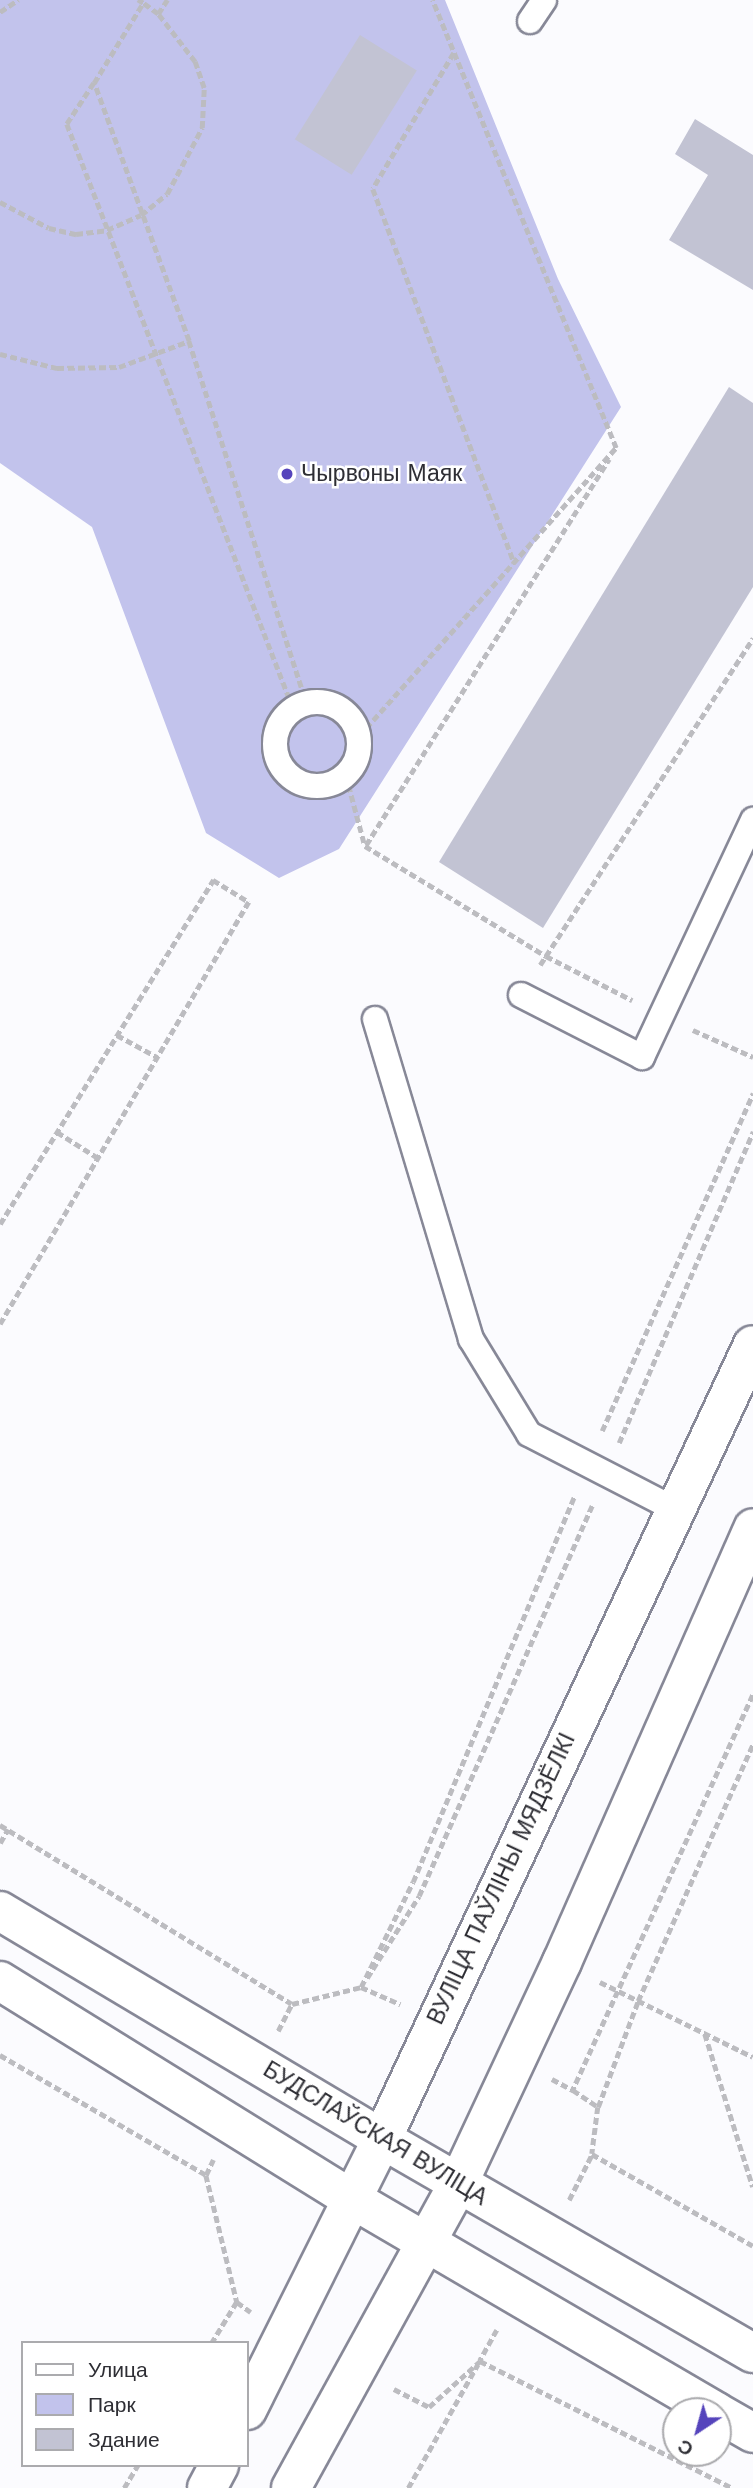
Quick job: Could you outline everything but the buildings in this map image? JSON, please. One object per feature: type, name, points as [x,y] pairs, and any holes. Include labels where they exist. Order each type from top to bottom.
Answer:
[{"type":"street","name":"ВУЛІЦА ПАЎЛІНЫ МЯДЗЁЛКІ","points":[[248,2408],[382,2139],[753,1345]]},
{"type":"street","points":[[291,2488],[428,2243],[458,2184],[753,1528]]},
{"type":"street","name":"БУДСЛАЎСКАЯ ВУЛІЦА","points":[[0,1911],[458,2184],[753,2353]]},
{"type":"street","points":[[0,1981],[352,2199],[690,2397]]},
{"type":"street","points":[[732,2422],[753,2434]]},
{"type":"street","points":[[207,2488],[218,2467]]},
{"type":"lane","points":[[530,21],[544,0]]},
{"type":"lane","points":[[320,701],[340,708],[354,723],[359,736],[359,751],[346,775],[321,786],[307,785],[284,770],[277,758],[276,730],[299,705],[320,701]]},
{"type":"lane","points":[[521,995],[642,1056],[753,820]]},
{"type":"lane","points":[[375,1019],[471,1339],[529,1434],[676,1510]]},
{"type":"path","points":[[0,12],[18,0]]},
{"type":"path","points":[[158,14],[167,0]]},
{"type":"path","points":[[432,0],[617,448]]},
{"type":"path","points":[[0,202],[49,228],[76,234],[107,230],[141,215],[167,194],[202,128],[204,89],[195,62],[158,14],[140,2],[68,124],[107,230],[153,357],[299,705]]},
{"type":"path","points":[[454,53],[373,189],[514,563]]},
{"type":"path","points":[[94,83],[189,341],[299,705]]},
{"type":"path","points":[[0,354],[57,368],[119,367],[153,357],[189,341]]},
{"type":"path","points":[[359,736],[617,448]]},
{"type":"path","points":[[365,846],[617,448]]},
{"type":"path","points":[[521,995],[753,638]]},
{"type":"path","points":[[346,775],[365,846],[546,957],[661,1016],[753,1057]]},
{"type":"path","points":[[0,1224],[212,880],[249,902],[0,1324]]},
{"type":"path","points":[[117,1034],[158,1057]]},
{"type":"path","points":[[361,1987],[419,1896],[753,1093]]},
{"type":"path","points":[[57,1132],[98,1158]]},
{"type":"path","points":[[361,1987],[413,1882],[596,1471],[753,1132]]},
{"type":"path","points":[[573,2090],[753,1695]]},
{"type":"path","points":[[753,1744],[638,2001],[598,2107],[592,2154],[753,2246]]},
{"type":"path","points":[[0,1825],[292,2004],[361,1987],[436,2019]]},
{"type":"path","points":[[0,1843],[8,1829]]},
{"type":"path","points":[[638,2001],[753,2057]]},
{"type":"path","points":[[704,2033],[753,2187]]},
{"type":"path","points":[[0,2055],[206,2175],[237,2302],[213,2341]]},
{"type":"path","points":[[516,2059],[598,2107]]},
{"type":"path","points":[[408,2488],[480,2361]]},
{"type":"path","points":[[124,2488],[137,2467]]},
{"type":"green space","points":[[0,0],[445,0],[558,279],[621,407],[339,849],[279,878],[206,833],[92,527],[0,463]]},
{"type":"place","name":"Чырвоны Маяк","points":[[287,474]]}]
